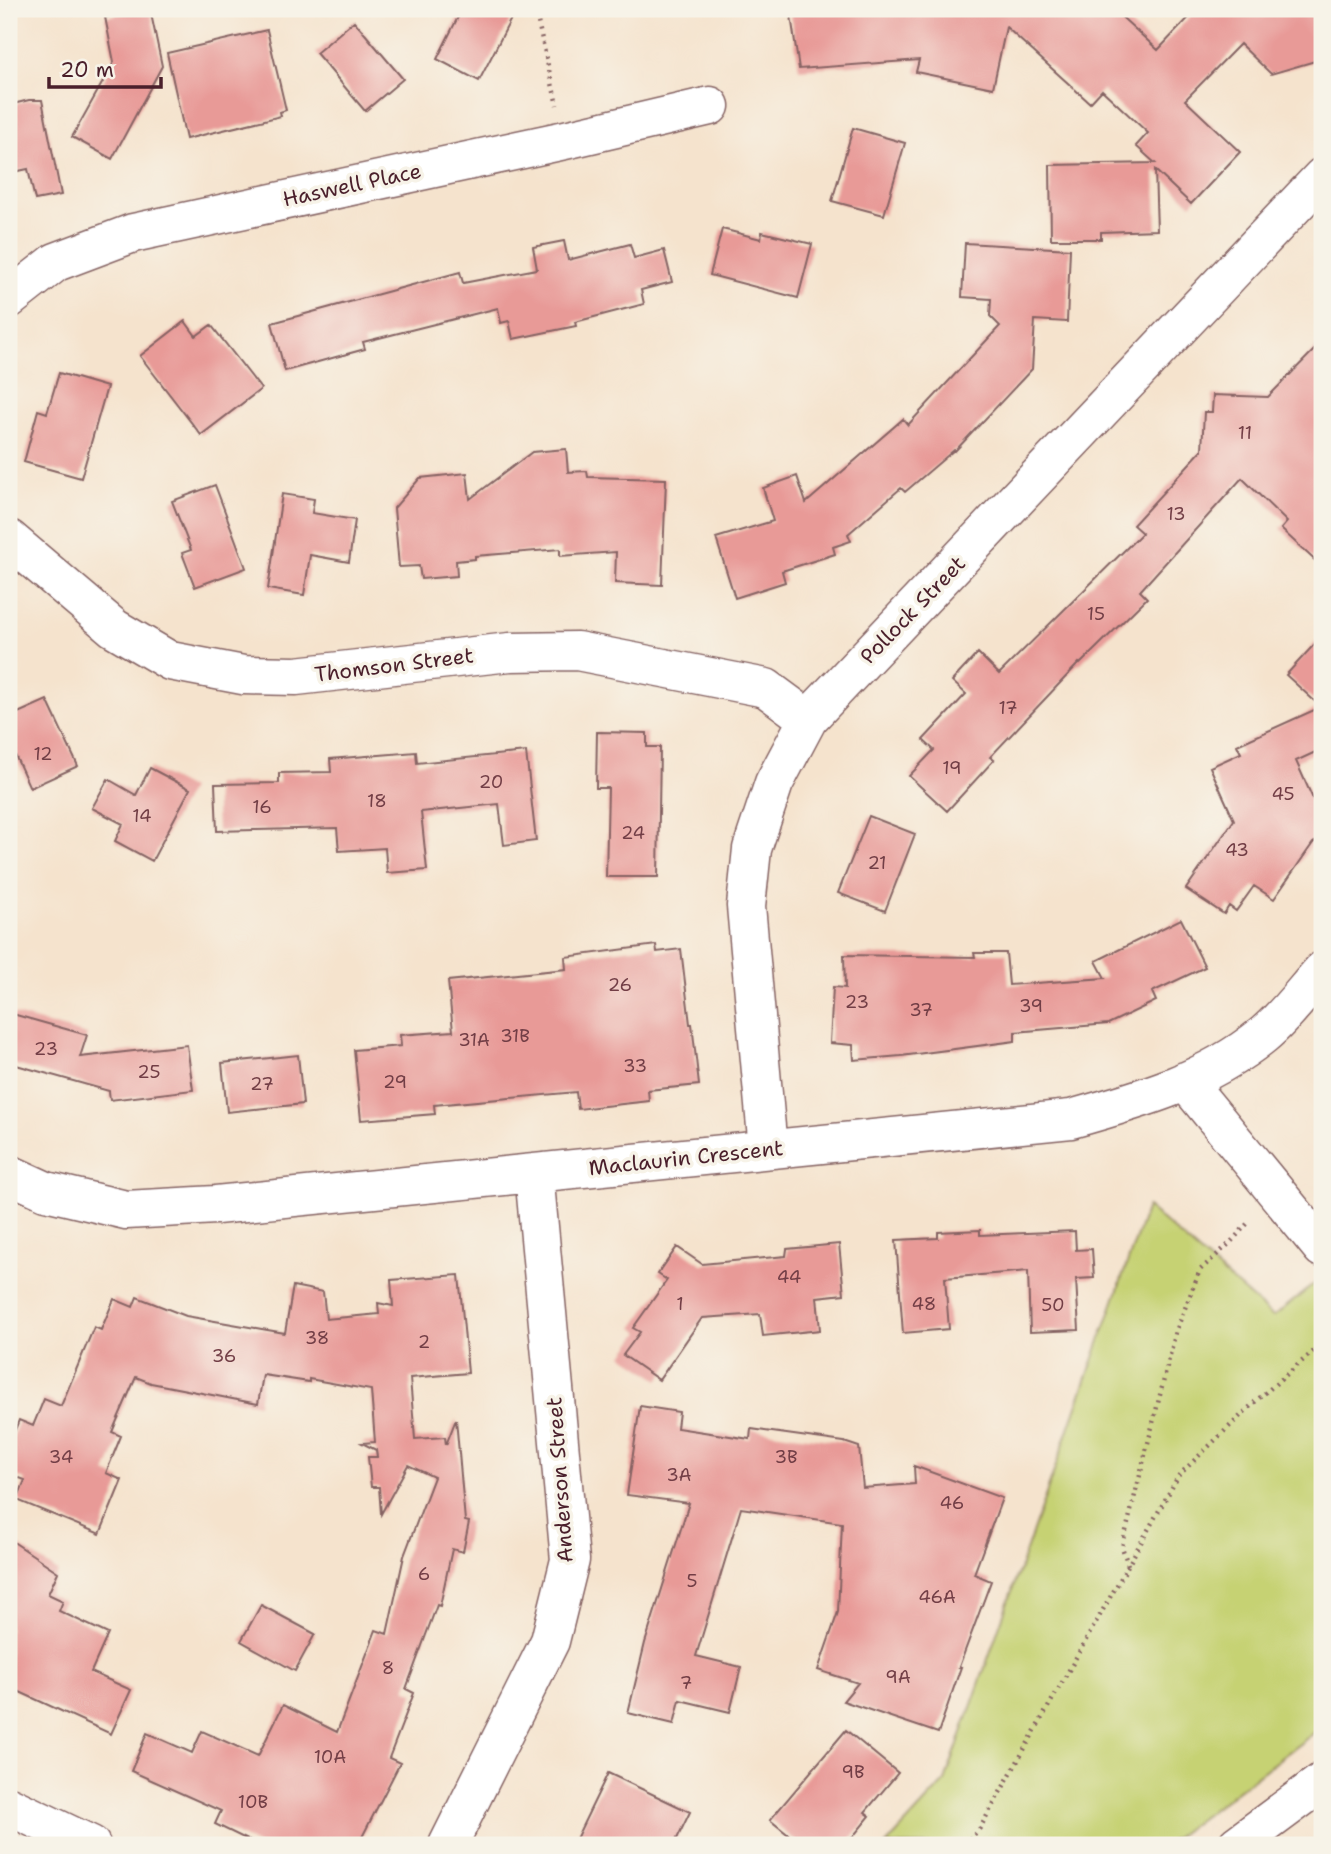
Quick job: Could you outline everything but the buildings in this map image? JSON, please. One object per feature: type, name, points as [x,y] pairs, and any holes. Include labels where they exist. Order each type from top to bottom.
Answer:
[{"type":"street","name":"Haswell Place","points":[[9,299],[56,262],[133,233],[710,106]]},
{"type":"street","name":"Pollock Street","points":[[768,1149],[746,906],[752,849],[774,783],[808,719],[1322,177]]},
{"type":"street","name":"Thomson Street","points":[[9,539],[114,628],[170,661],[243,675],[296,677],[510,652],[577,651],[766,688],[808,719]]},
{"type":"street","name":"Maclaurin Crescent","points":[[9,1174],[46,1191],[126,1210],[216,1205],[1071,1119],[1145,1098],[1220,1066],[1264,1034],[1322,971]]},
{"type":"street","points":[[1185,1081],[1322,1248]]},
{"type":"street","name":"Anderson Street","points":[[448,1845],[550,1641],[570,1560],[534,1173]]},
{"type":"street","points":[[1237,1845],[1322,1782]]},
{"type":"street","points":[[9,1806],[91,1845]]},
{"type":"path","points":[[535,9],[565,139]]},
{"type":"path","points":[[1128,1565],[1122,1547],[1176,1331],[1200,1270],[1248,1223]]},
{"type":"path","points":[[965,1845],[980,1828],[1179,1475],[1257,1400],[1322,1344]]},
{"type":"green space","points":[[1147,1207],[1273,1317],[1322,1278],[1322,1727],[1165,1845],[886,1845],[945,1781]]}]
